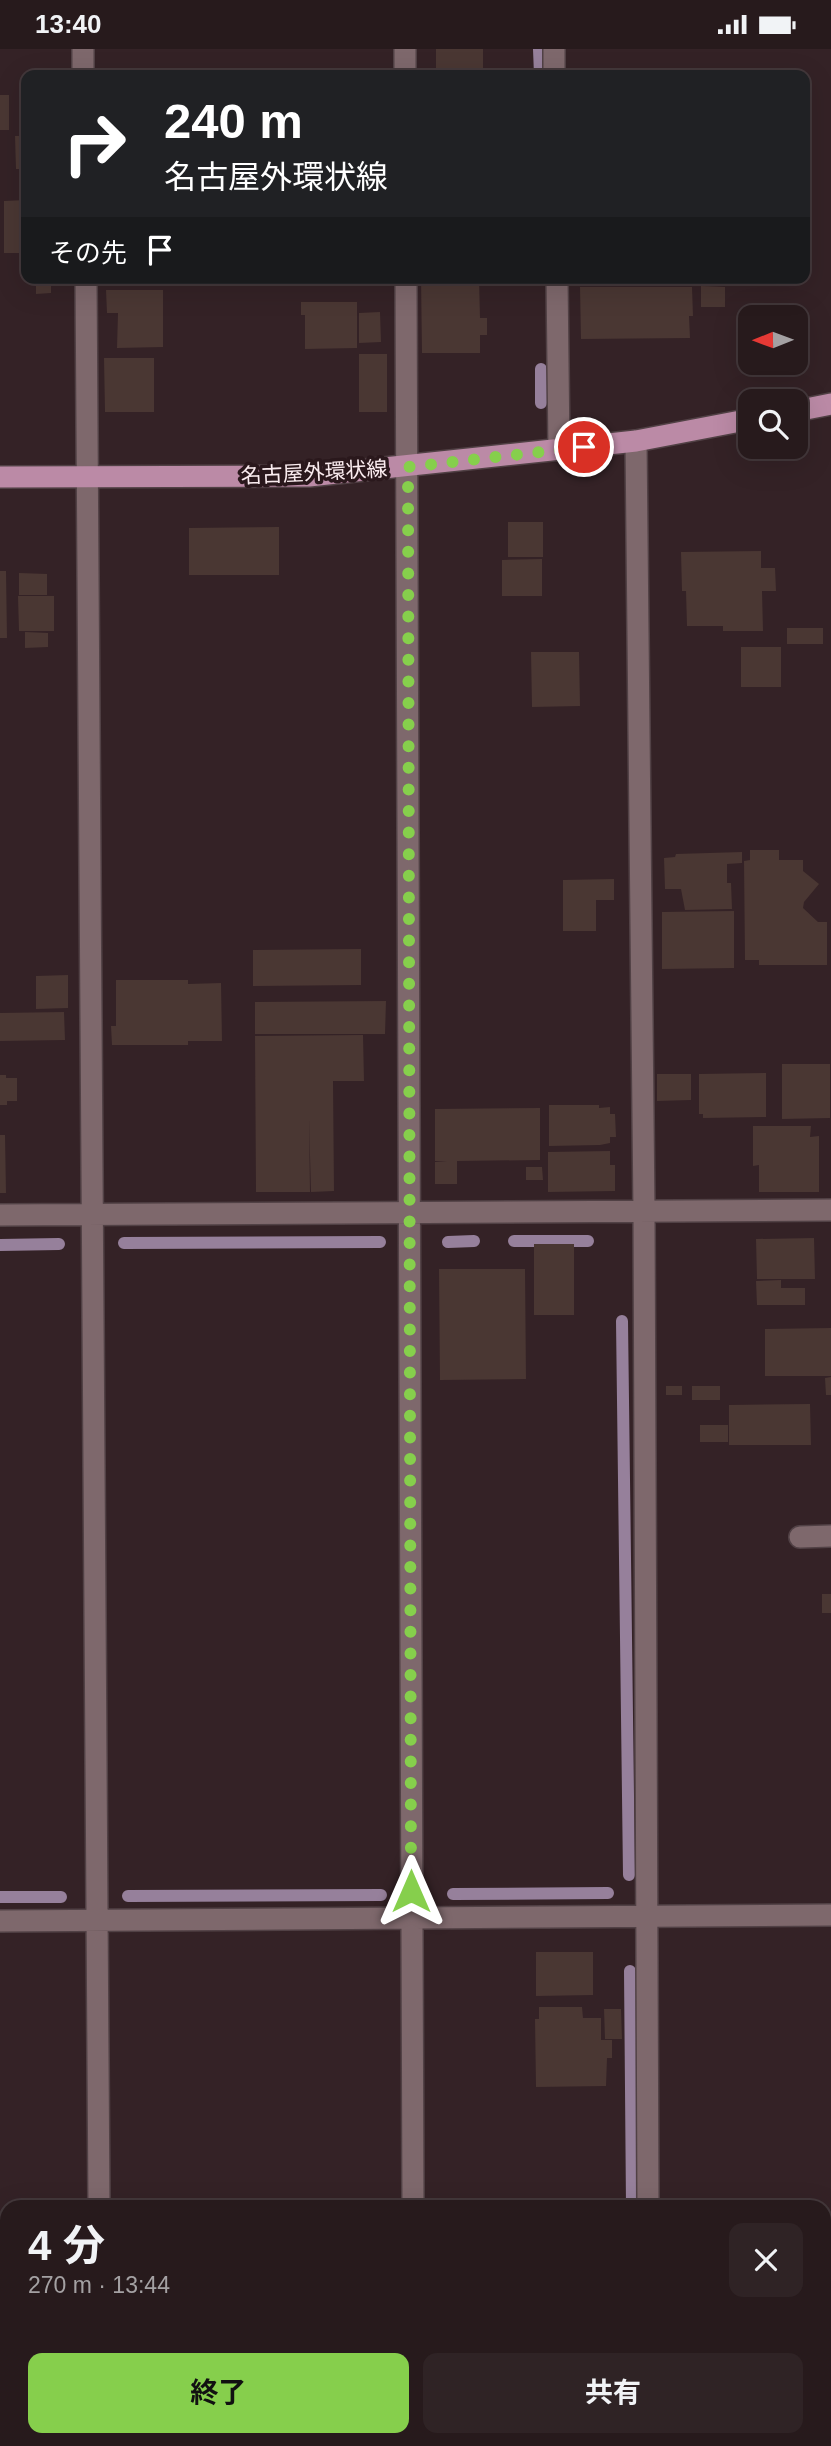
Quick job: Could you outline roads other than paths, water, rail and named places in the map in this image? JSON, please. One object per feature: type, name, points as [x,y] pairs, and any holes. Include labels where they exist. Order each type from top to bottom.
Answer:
[{"type":"main road","points":[[808,409],[831,404]]},
{"type":"main road","name":"名古屋外環状線","points":[[0,477],[309,476],[636,441],[738,421]]},
{"type":"street","points":[[83,49],[83,70]]},
{"type":"street","points":[[405,49],[405,70]]},
{"type":"street","points":[[554,49],[554,70]]},
{"type":"street","points":[[86,284],[99,2200]]},
{"type":"street","points":[[406,284],[412,2200]]},
{"type":"street","points":[[556,284],[559,450]]},
{"type":"street","points":[[636,441],[644,1212],[648,2200]]},
{"type":"street","points":[[0,1215],[831,1210]]},
{"type":"street","points":[[800,1537],[831,1536]]},
{"type":"street","points":[[0,1921],[831,1915]]},
{"type":"waterway","points":[[539,49],[540,70]]},
{"type":"waterway","points":[[541,369],[541,403]]},
{"type":"waterway","points":[[448,1242],[474,1241]]},
{"type":"waterway","points":[[514,1241],[588,1241]]},
{"type":"waterway","points":[[124,1243],[380,1242]]},
{"type":"waterway","points":[[0,1245],[59,1244]]},
{"type":"waterway","points":[[622,1321],[629,1875]]},
{"type":"waterway","points":[[453,1894],[608,1893]]},
{"type":"waterway","points":[[128,1896],[381,1895]]},
{"type":"waterway","points":[[0,1897],[61,1897]]},
{"type":"waterway","points":[[630,1971],[632,2200]]}]
